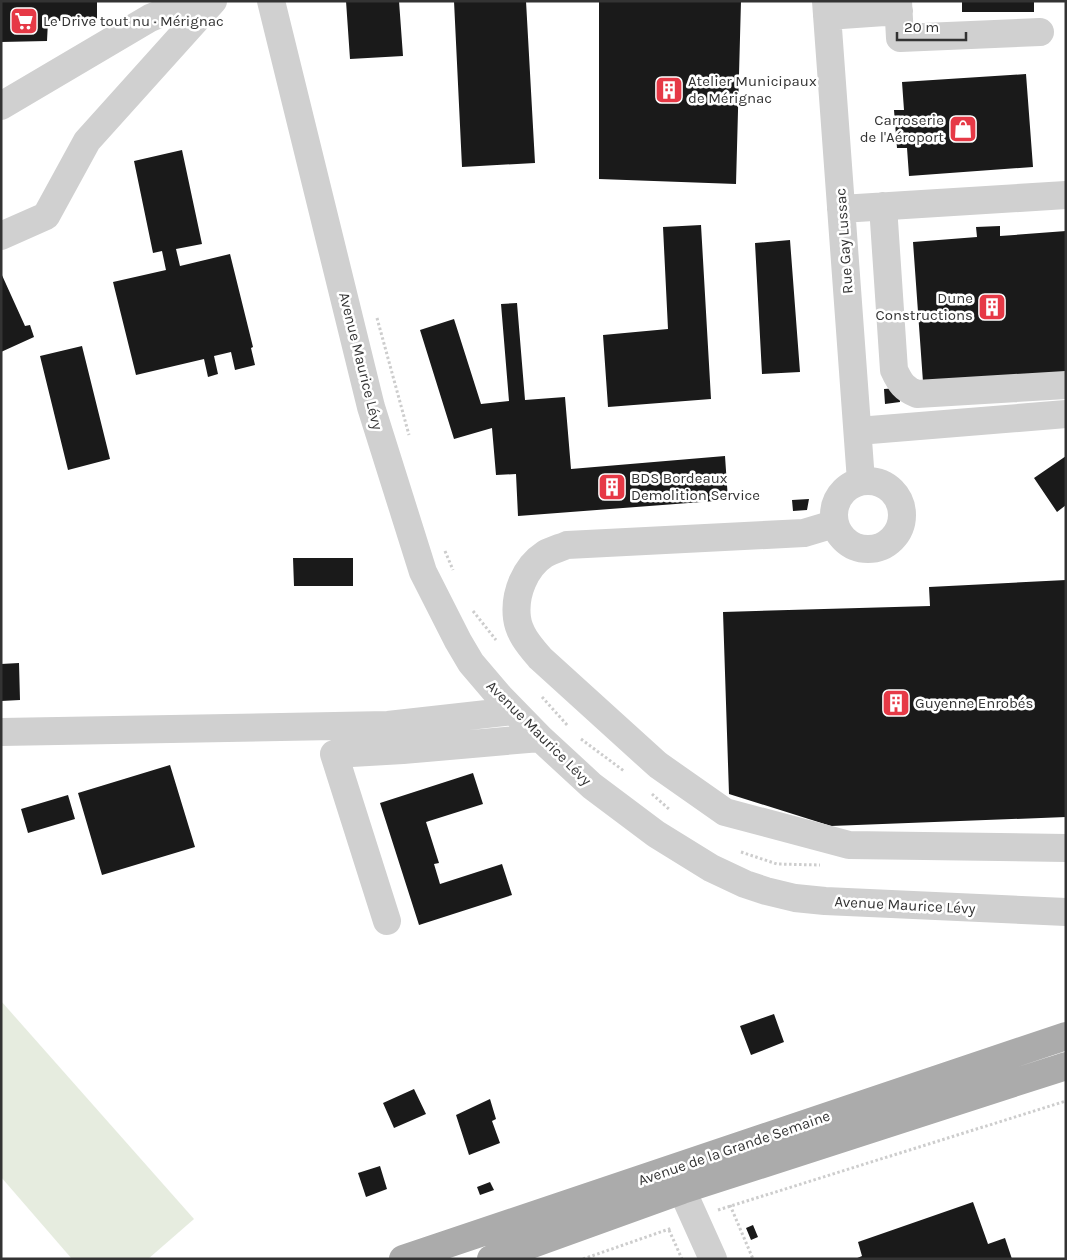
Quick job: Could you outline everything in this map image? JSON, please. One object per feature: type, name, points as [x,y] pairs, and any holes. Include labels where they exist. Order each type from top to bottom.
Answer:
[{"type":"main road","name":"Avenue de la Grande Semaine","points":[[403,1259],[1066,1036]]},
{"type":"main road","name":"Avenue de la Grande Semaine","points":[[491,1259],[682,1190],[1066,1066]]},
{"type":"street","points":[[1,106],[150,18],[191,1]]},
{"type":"street","points":[[1,236],[46,216],[87,141],[213,1]]},
{"type":"street","name":"Avenue Maurice Lévy","points":[[271,1],[371,406],[423,572],[458,642],[471,663],[500,697],[540,738],[592,786],[656,834],[711,868],[752,887],[795,898],[1066,912]]},
{"type":"street","points":[[827,9],[899,6],[900,38],[1040,32]]},
{"type":"street","name":"Rue Gay Lussac","points":[[827,9],[861,481]]},
{"type":"street","points":[[842,208],[1066,195]]},
{"type":"street","points":[[883,206],[894,370],[900,384],[907,391],[917,394],[1066,385]]},
{"type":"street","points":[[858,431],[1066,414]]},
{"type":"street","points":[[872,480],[883,484],[899,500],[902,511],[897,533],[890,541],[880,547],[869,549],[857,548],[847,542],[834,524],[833,513],[836,502],[842,492],[850,485],[872,480]]},
{"type":"street","points":[[834,524],[804,533],[567,545],[545,554],[530,567],[518,590],[517,618],[526,642],[540,658],[658,765],[725,812],[849,845],[1066,848]]},
{"type":"street","points":[[1,732],[388,725],[513,710]]},
{"type":"street","points":[[387,920],[334,754],[540,738]]},
{"type":"street","points":[[682,1190],[713,1259]]},
{"type":"path","points":[[583,1259],[669,1230],[730,1205],[1066,1101]]},
{"type":"path","points":[[730,1205],[753,1259]]},
{"type":"path","points":[[669,1230],[682,1259]]},
{"type":"shaded area","points":[[1,1001],[194,1219],[148,1259],[72,1259],[1,1177]]},
{"type":"building","name":"Le Drive tout nu · Mérignac","points":[[1,1],[97,1],[97,21],[48,21],[47,41],[1,42]]},
{"type":"building","points":[[346,1],[399,1],[403,56],[350,59]]},
{"type":"building","points":[[454,1],[526,1],[535,163],[462,167]]},
{"type":"building","name":"Atelier Municipaux de Mérignac","points":[[599,1],[741,1],[736,184],[599,179]]},
{"type":"building","points":[[962,1],[1034,1],[1034,12],[962,12]]},
{"type":"building","name":"Carroserie de l'Aéroport","points":[[1026,74],[1033,167],[909,176],[907,148],[897,148],[894,110],[904,110],[902,82]]},
{"type":"building","points":[[182,150],[202,244],[176,249],[180,266],[230,254],[253,347],[251,348],[255,365],[235,370],[231,352],[214,356],[218,374],[208,377],[204,359],[136,375],[113,282],[166,270],[162,251],[153,253],[134,161]]},
{"type":"building","points":[[701,225],[711,399],[608,407],[603,335],[668,329],[663,227]]},
{"type":"building","name":"Dune Constructions","points":[[1000,226],[1000,236],[1066,231],[1066,372],[923,382],[913,242],[977,237],[976,227]]},
{"type":"building","points":[[790,240],[800,372],[762,374],[755,243]]},
{"type":"building","points":[[1,273],[25,326],[30,325],[34,337],[1,352]]},
{"type":"building","points":[[517,303],[525,400],[565,397],[571,469],[725,456],[728,500],[518,516],[516,474],[496,475],[492,428],[454,439],[420,330],[454,319],[481,404],[509,401],[501,304]]},
{"type":"building","points":[[82,346],[110,459],[68,470],[40,356]]},
{"type":"building","points":[[899,388],[900,402],[885,404],[884,389]]},
{"type":"building","points":[[1066,456],[1066,505],[1057,512],[1034,478]]},
{"type":"building","points":[[809,499],[807,510],[793,511],[792,500]]},
{"type":"building","points":[[293,558],[353,558],[353,586],[294,586]]},
{"type":"building","name":"Guyenne Enrobés","points":[[1066,580],[1066,817],[831,826],[729,794],[723,612],[930,606],[929,587]]},
{"type":"building","points":[[19,663],[20,700],[1,701],[1,664]]},
{"type":"building","points":[[170,765],[195,847],[102,875],[78,793]]},
{"type":"building","points":[[473,773],[483,804],[426,822],[439,863],[434,864],[440,884],[502,864],[512,895],[419,925],[380,803]]},
{"type":"building","points":[[68,795],[75,819],[28,833],[21,809]]},
{"type":"building","points":[[774,1014],[784,1042],[751,1055],[740,1026]]},
{"type":"building","points":[[414,1089],[426,1114],[394,1128],[383,1103]]},
{"type":"building","points":[[490,1099],[496,1119],[492,1121],[500,1143],[469,1155],[456,1115]]},
{"type":"building","points":[[380,1166],[387,1189],[366,1197],[358,1173]]},
{"type":"building","points":[[490,1182],[494,1190],[480,1195],[477,1187]]},
{"type":"building","points":[[973,1202],[988,1244],[1005,1238],[1012,1259],[855,1259],[862,1256],[858,1242]]},
{"type":"building","points":[[753,1225],[758,1237],[751,1240],[746,1228]]},
{"type":"place","name":"Le Drive tout nu · Mérignac","points":[[24,21]]},
{"type":"place","name":"Atelier Municipaux de Mérignac","points":[[669,90]]},
{"type":"place","name":"Carroserie de l'Aéroport","points":[[963,129]]},
{"type":"place","name":"Dune Constructions","points":[[992,307]]},
{"type":"place","name":"BDS Bordeaux Demolition Service","points":[[612,487]]},
{"type":"place","name":"Guyenne Enrobés","points":[[896,703]]}]
